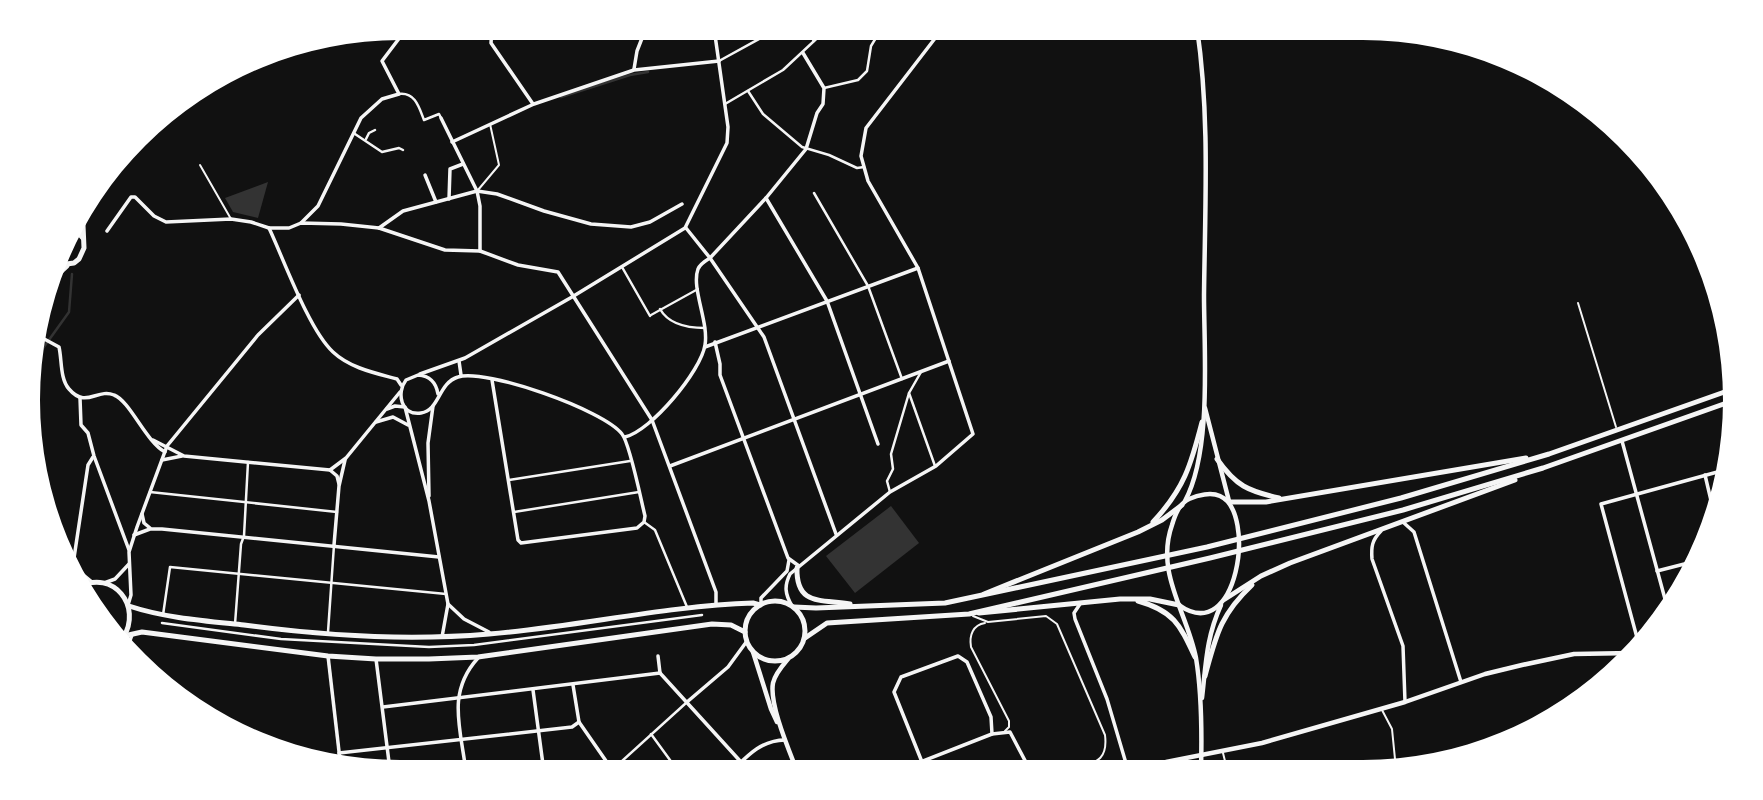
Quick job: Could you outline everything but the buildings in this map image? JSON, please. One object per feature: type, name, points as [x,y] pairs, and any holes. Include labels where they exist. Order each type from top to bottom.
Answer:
[{"type":"main road","points":[[1199,40],[1206,140],[1204,403],[1200,460],[1195,480],[1173,521],[1166,546],[1170,582],[1195,657],[1201,706],[1201,760]]},
{"type":"main road","points":[[68,265],[83,254],[85,226]]},
{"type":"main road","points":[[80,234],[84,242]]},
{"type":"main road","points":[[128,606],[163,615],[328,634],[442,637],[492,634],[716,604],[761,604],[778,601],[793,607],[945,603],[1208,547],[1401,499],[1549,454],[1723,393]]},
{"type":"main road","points":[[1204,403],[1237,529],[1238,558],[1233,582],[1212,625],[1205,656],[1205,676]]},
{"type":"main road","points":[[805,638],[827,623],[969,614],[1131,599],[1163,601],[1202,615],[1213,611],[1224,600],[1261,576],[1290,563],[1723,404]]},
{"type":"main road","points":[[1148,527],[1171,503],[1183,482],[1193,459],[1202,422]]},
{"type":"main road","points":[[975,598],[1148,527],[1191,498],[1209,494],[1229,502],[1266,502],[1549,454]]},
{"type":"main road","points":[[1217,459],[1240,485],[1254,492],[1282,498]]},
{"type":"main road","points":[[969,614],[1403,510],[1544,468]]},
{"type":"main road","points":[[798,567],[797,584],[804,596],[817,601],[863,606]]},
{"type":"main road","points":[[1201,706],[1205,676],[1218,627],[1237,598],[1261,576]]},
{"type":"main road","points":[[92,582],[104,583],[119,591],[128,606],[129,627],[126,632]]},
{"type":"main road","points":[[1131,599],[1156,606],[1176,620],[1195,657]]},
{"type":"main road","points":[[761,604],[749,616],[745,632],[771,709],[783,732]]},
{"type":"main road","points":[[793,607],[804,621],[805,638],[802,646],[780,668],[773,684],[785,740],[793,760]]},
{"type":"main road","points":[[129,635],[142,632],[328,656],[376,659],[478,657],[712,624],[731,625],[745,632]]},
{"type":"main road","points":[[753,652],[769,661],[788,659]]},
{"type":"main road","points":[[1176,760],[1262,743],[1405,702],[1485,674],[1574,654],[1616,655]]},
{"type":"street","points":[[398,40],[383,61],[398,94]]},
{"type":"street","points":[[491,40],[534,104]]},
{"type":"street","points":[[634,69],[636,51],[641,40]]},
{"type":"street","points":[[442,637],[448,604],[429,501],[400,392],[401,385],[418,374],[459,361],[572,297],[685,228],[727,143],[716,40]]},
{"type":"street","points":[[452,142],[534,104],[634,69],[718,60],[756,40]]},
{"type":"street","points":[[824,88],[858,80],[867,71],[871,46],[875,40]]},
{"type":"street","points":[[793,607],[786,596],[785,584],[790,574],[890,492],[936,466],[972,434],[918,268],[868,181],[861,156],[866,128],[934,40]]},
{"type":"street","points":[[724,104],[783,70],[814,41]]},
{"type":"street","points":[[625,437],[631,436],[652,421],[685,383],[705,347],[705,328],[698,289],[699,266],[710,258],[766,198],[806,149],[817,113],[823,104],[824,88],[803,54]]},
{"type":"street","points":[[748,91],[763,114],[806,149],[829,155],[857,168],[864,167]]},
{"type":"street","points":[[107,231],[126,204],[135,197],[153,216],[166,222],[231,219],[269,228],[289,228],[301,223],[318,206],[361,118],[382,99],[406,93],[414,97],[424,120],[439,114],[477,191],[480,206],[480,251]]},
{"type":"street","points":[[365,140],[369,133],[375,130]]},
{"type":"street","points":[[355,134],[382,152],[399,148],[403,150]]},
{"type":"street","points":[[449,199],[450,169],[463,164]]},
{"type":"street","points":[[425,175],[436,202]]},
{"type":"street","points":[[379,228],[403,211],[477,191],[497,194],[591,224],[631,227],[650,222],[682,204]]},
{"type":"street","points":[[814,193],[868,286],[902,379]]},
{"type":"street","points":[[692,197],[702,195]]},
{"type":"street","points":[[766,198],[827,301],[877,443]]},
{"type":"street","points":[[301,223],[379,228],[445,250],[480,251],[518,265],[558,272],[652,421],[716,592],[716,604]]},
{"type":"street","points":[[269,228],[320,337],[333,353],[351,364],[397,379],[401,385]]},
{"type":"street","points":[[685,228],[710,258],[764,337],[836,534]]},
{"type":"street","points":[[622,267],[650,316]]},
{"type":"street","points":[[705,347],[918,268]]},
{"type":"street","points":[[128,606],[131,595],[130,552],[134,535],[166,449],[258,335],[299,295]]},
{"type":"street","points":[[660,309],[663,315],[679,325],[705,328]]},
{"type":"street","points":[[45,339],[59,347],[66,387],[80,398],[110,393],[118,397],[153,440],[184,456]]},
{"type":"street","points":[[715,342],[720,375],[788,558],[787,571],[761,598],[761,604]]},
{"type":"street","points":[[459,361],[461,375]]},
{"type":"street","points":[[670,466],[949,361]]},
{"type":"street","points":[[890,492],[887,481],[893,469],[891,454],[903,406],[921,372]]},
{"type":"street","points":[[418,374],[435,383],[438,394]]},
{"type":"street","points":[[429,501],[428,443],[433,406],[438,394],[452,379],[461,375],[492,380],[556,396],[604,419],[625,437],[644,522],[655,530],[687,607]]},
{"type":"street","points":[[492,380],[518,540],[521,543],[637,528],[644,522]]},
{"type":"street","points":[[330,470],[346,458],[400,392]]},
{"type":"street","points":[[909,393],[936,466]]},
{"type":"street","points":[[80,398],[81,425],[88,433],[130,552]]},
{"type":"street","points":[[385,410],[405,407],[422,413],[433,406]]},
{"type":"street","points":[[374,423],[393,417],[409,425]]},
{"type":"street","points":[[1622,441],[1664,597]]},
{"type":"street","points":[[75,554],[88,465],[94,456]]},
{"type":"street","points":[[162,460],[184,456],[330,470],[337,476],[339,486]]},
{"type":"street","points":[[328,634],[339,486],[346,458]]},
{"type":"street","points":[[509,480],[631,461]]},
{"type":"street","points":[[235,624],[248,462]]},
{"type":"street","points":[[1636,634],[1601,504],[1715,472]]},
{"type":"street","points":[[1705,475],[1710,495]]},
{"type":"street","points":[[150,492],[337,512]]},
{"type":"street","points":[[514,513],[639,492]]},
{"type":"street","points":[[142,512],[144,523],[150,529]]},
{"type":"street","points":[[1404,523],[1414,532],[1461,682]]},
{"type":"street","points":[[121,532],[134,535],[150,529],[244,536],[439,557]]},
{"type":"street","points":[[1382,530],[1374,538],[1372,559],[1403,646],[1405,702]]},
{"type":"street","points":[[788,558],[798,567]]},
{"type":"street","points":[[104,583],[115,579],[129,564]]},
{"type":"street","points":[[1657,571],[1683,564]]},
{"type":"street","points":[[163,615],[170,567],[446,594]]},
{"type":"street","points":[[87,578],[92,582]]},
{"type":"street","points":[[448,604],[464,620],[492,634]]},
{"type":"street","points":[[1080,604],[1074,613],[1074,619],[1107,699],[1125,760]]},
{"type":"street","points":[[162,623],[281,639],[429,648],[474,645],[702,615]]},
{"type":"street","points":[[131,638],[133,633]]},
{"type":"street","points":[[624,760],[728,667],[747,641]]},
{"type":"street","points":[[328,656],[339,753],[538,731],[572,726],[579,722]]},
{"type":"street","points":[[658,656],[660,673],[739,760]]},
{"type":"street","points":[[921,760],[894,692],[901,677],[958,656],[967,662],[991,718],[992,734]]},
{"type":"street","points":[[464,760],[457,699],[465,671],[478,657]]},
{"type":"street","points":[[376,659],[389,760]]},
{"type":"street","points":[[383,708],[660,673]]},
{"type":"street","points":[[573,685],[579,722],[605,760]]},
{"type":"street","points":[[533,690],[543,760]]},
{"type":"street","points":[[927,760],[1004,731],[1010,732],[1025,760]]},
{"type":"street","points":[[651,734],[670,760]]},
{"type":"street","points":[[743,760],[764,743],[785,740]]},
{"type":"lane","points":[[477,191],[499,164],[489,123]]},
{"type":"lane","points":[[200,165],[231,219]]},
{"type":"lane","points":[[650,316],[698,289]]},
{"type":"lane","points":[[1578,303],[1618,431]]},
{"type":"lane","points":[[1032,617],[1042,608]]},
{"type":"lane","points":[[969,614],[988,622]]},
{"type":"lane","points":[[1004,731],[1009,727],[1009,721],[971,647],[970,640],[979,624],[1046,616],[1057,624],[1105,735],[1106,751],[1099,760]]},
{"type":"lane","points":[[1381,709],[1392,729],[1395,758]]},
{"type":"lane","points":[[1222,751],[1224,760]]},
{"type":"shaded area","points":[[268,182],[258,218],[233,212],[225,198]]},
{"type":"shaded area","points":[[891,506],[919,543],[855,593],[826,556]]},
{"type":"waterway","points":[[561,97],[648,72]]},
{"type":"waterway","points":[[44,347],[69,312],[72,274]]}]
